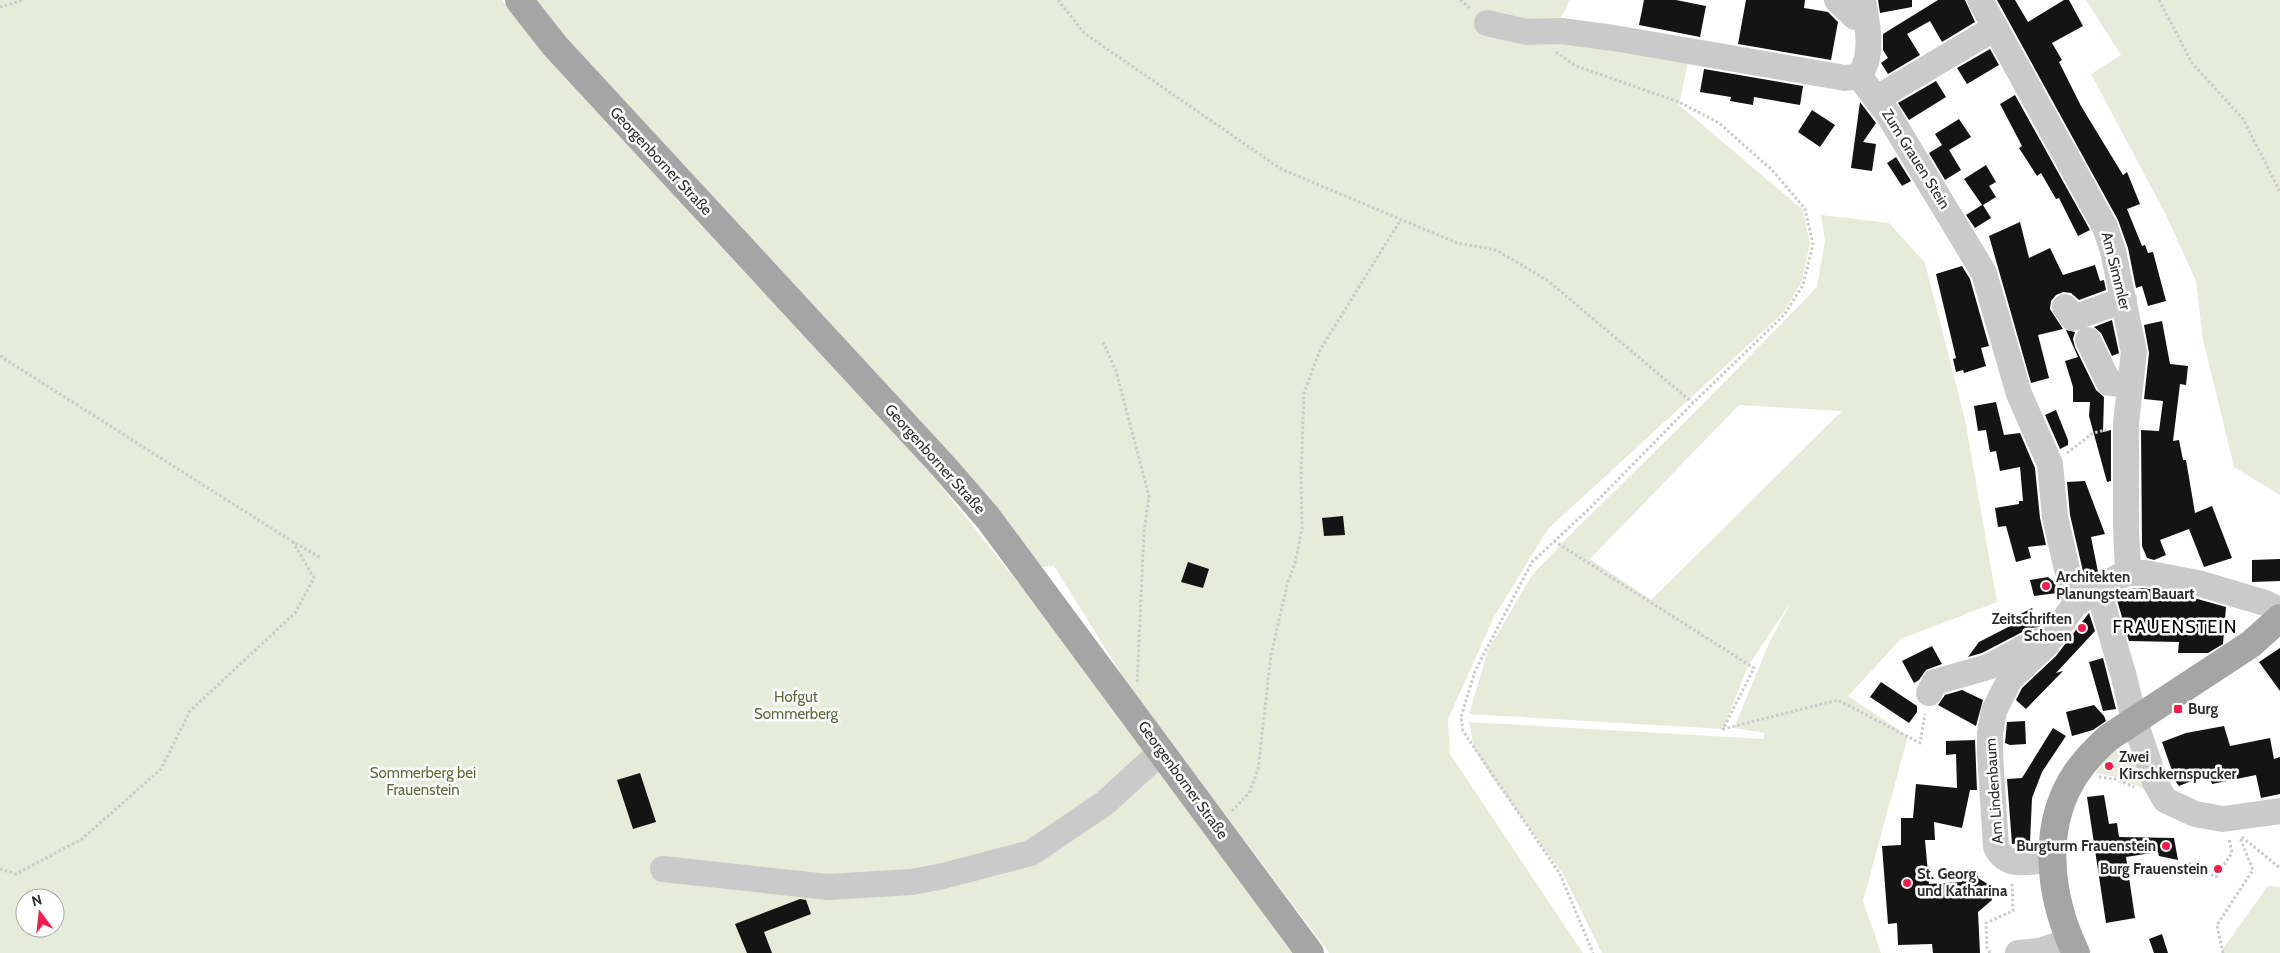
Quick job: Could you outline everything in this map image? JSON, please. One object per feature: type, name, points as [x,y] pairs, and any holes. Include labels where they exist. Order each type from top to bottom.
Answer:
[{"type":"main road","name":"Georgenborner Straße","points":[[519,0],[554,46],[982,510],[1310,953]]},
{"type":"main road","points":[[2073,947],[2056,895],[2052,859],[2058,817],[2077,772],[2091,754],[2108,738],[2134,719],[2251,644],[2280,618]]},
{"type":"street","points":[[1487,23],[1527,32],[1561,31],[1614,38],[1845,78],[1859,76],[1863,70],[1870,40],[1864,10],[1854,17],[1837,0]]},
{"type":"street","name":"Am Simmler","points":[[1980,0],[2105,227],[2124,300],[2134,352],[2126,423],[2128,574]]},
{"type":"street","points":[[1877,98],[1995,28]]},
{"type":"street","name":"Zum Grauen Stein","points":[[1859,76],[1877,98],[1984,272],[2020,394],[2050,464],[2055,517],[2075,604]]},
{"type":"street","points":[[2065,307],[2073,318],[2124,300]]},
{"type":"street","points":[[2088,340],[2109,383],[2129,384]]},
{"type":"street","name":"Am Lindenbaum","points":[[2052,859],[2010,862],[2001,857],[1996,847],[1990,733],[1994,711],[2010,679],[2046,645],[2075,604],[2118,577],[2128,574],[2145,573],[2198,583],[2265,603],[2280,610]]},
{"type":"street","points":[[2098,589],[2124,677],[2134,719],[2156,784],[2165,800],[2195,814],[2223,819],[2280,811]]},
{"type":"street","name":"Am Lindenbaum","points":[[1929,693],[1935,682],[1988,667],[2054,633]]},
{"type":"street","points":[[662,869],[828,888],[912,882],[944,876],[1031,853],[1105,803],[1153,758],[1160,749]]},
{"type":"street","points":[[2018,953],[2073,947]]},
{"type":"path","points":[[0,7],[23,0]]},
{"type":"path","points":[[1058,0],[1084,33],[1281,169],[1457,243],[1496,250],[1547,280],[1693,403]]},
{"type":"path","points":[[2159,0],[2192,63],[2243,119],[2280,192]]},
{"type":"path","points":[[1527,32],[1576,66],[1679,102],[1719,123],[1773,171],[1805,209],[1813,244],[1803,285],[1784,315],[1693,403],[1590,508],[1532,562],[1476,671],[1461,717],[1463,731],[1560,874],[1593,953]]},
{"type":"path","points":[[1214,822],[1235,809],[1249,793],[1258,770],[1271,655],[1287,585],[1296,563],[1302,529],[1301,478],[1304,393],[1320,350],[1401,219]]},
{"type":"path","points":[[1103,342],[1116,371],[1149,496],[1144,532],[1139,680],[1130,708]]},
{"type":"path","points":[[0,356],[321,558]]},
{"type":"path","points":[[2050,464],[2093,434],[2126,423]]},
{"type":"path","points":[[1554,541],[1754,668],[1723,730],[1838,700],[1920,743],[1929,693]]},
{"type":"path","points":[[0,869],[16,874],[82,839],[161,769],[190,711],[295,613],[314,578],[293,542]]},
{"type":"path","points":[[2077,772],[2115,780],[2165,800]]},
{"type":"path","points":[[2188,863],[2216,877],[2232,853],[2228,834]]},
{"type":"path","points":[[2223,953],[2217,924],[2253,870],[2239,835],[2280,868]]},
{"type":"path","points":[[1990,953],[1987,947],[1986,923],[2013,910],[2010,862]]},
{"type":"green space","points":[[0,0],[502,0],[544,55],[933,476],[1036,605],[1293,953],[0,953]]},
{"type":"green space","points":[[535,0],[1570,0],[1559,21],[1691,48],[1679,105],[1803,210],[1810,244],[1801,283],[1782,314],[1548,529],[1494,617],[1448,719],[1450,754],[1583,953],[1329,953],[1128,685],[1054,566],[1040,567],[564,37]]},
{"type":"green space","points":[[2086,0],[2280,0],[2280,495],[2234,467],[2203,340],[2196,281],[2166,215],[2091,74],[2121,55]]},
{"type":"green space","points":[[1821,215],[1889,223],[1925,263],[1965,420],[1997,602],[1901,639],[1848,696],[1908,736],[1863,901],[1881,953],[1602,953],[1563,874],[1492,777],[1474,749],[1469,722],[1764,739],[1764,733],[1734,728],[1770,641],[1791,602],[1748,666],[1723,729],[1469,714],[1488,650],[1532,575],[1817,287],[1825,241]],"holes":[[[1739,405],[1842,411],[1651,600],[1590,559]]]},
{"type":"green space","points":[[2119,748],[2130,753],[2134,758],[2147,790],[2116,777],[2095,773],[2113,751]]},
{"type":"green space","points":[[2268,886],[2280,887],[2280,953],[2222,953],[2222,950]]},
{"type":"building","points":[[1644,0],[1676,0],[1706,6],[1700,37],[1639,25]]},
{"type":"building","points":[[1746,0],[1805,0],[1804,8],[1828,12],[1838,22],[1831,60],[1738,44]]},
{"type":"building","points":[[1878,0],[1912,0],[1912,7],[1880,13]]},
{"type":"building","points":[[1938,0],[1965,0],[1975,22],[1942,42],[1930,21],[1907,34],[1920,55],[1888,74],[1881,63],[1888,58],[1883,50],[1883,34]]},
{"type":"building","points":[[1997,0],[2015,0],[2028,22],[2064,0],[2069,0],[2083,26],[2052,43],[2062,60],[2059,62],[2081,106],[2123,175],[2127,172],[2140,204],[2127,209],[2142,246],[2145,245],[2148,253],[2153,252],[2166,301],[2148,306],[2142,286],[2136,288],[2128,248],[2118,220]]},
{"type":"building","points":[[1990,49],[1999,65],[1967,84],[1957,68]]},
{"type":"building","points":[[1704,69],[1803,86],[1800,105],[1754,97],[1753,105],[1730,101],[1731,97],[1700,92]]},
{"type":"building","points":[[1936,81],[1946,97],[1909,120],[1898,103]]},
{"type":"building","points":[[2015,95],[2090,230],[2078,236],[2059,198],[2056,199],[2041,173],[2037,176],[2019,148],[2022,146],[2000,104]]},
{"type":"building","points":[[1860,102],[1876,123],[1863,142],[1876,144],[1872,171],[1851,168]]},
{"type":"building","points":[[1812,110],[1835,125],[1820,147],[1798,132]]},
{"type":"building","points":[[1959,119],[1971,137],[1949,150],[1961,170],[1945,180],[1929,153],[1942,145],[1935,134]]},
{"type":"building","points":[[1896,157],[1911,181],[1902,186],[1887,163]]},
{"type":"building","points":[[1986,165],[1996,182],[1989,186],[1996,197],[1983,205],[1991,218],[1975,228],[1966,215],[1982,205],[1964,179]]},
{"type":"building","points":[[2020,222],[2029,258],[2050,248],[2063,275],[2095,265],[2100,281],[2104,280],[2106,290],[2079,300],[2071,293],[2063,292],[2056,295],[2051,301],[2050,309],[2063,329],[2038,335],[2049,378],[2031,383],[1989,236]]},
{"type":"building","points":[[1962,266],[1970,279],[1989,346],[1981,348],[1986,366],[1964,373],[1963,370],[1956,372],[1953,359],[1956,358],[1936,274]]},
{"type":"building","points":[[2112,320],[2119,353],[2112,356],[2101,333],[2094,327]]},
{"type":"building","points":[[2162,321],[2170,364],[2188,366],[2186,385],[2180,384],[2173,441],[2179,440],[2183,460],[2186,460],[2195,513],[2212,506],[2232,558],[2204,567],[2189,529],[2160,540],[2166,555],[2154,560],[2147,558],[2142,546],[2141,430],[2159,431],[2163,401],[2144,399],[2149,353],[2144,325]]},
{"type":"building","points":[[2066,330],[2075,332],[2073,339],[2075,347],[2096,390],[2104,397],[2103,432],[2111,430],[2111,481],[2107,482],[2089,416],[2090,402],[2073,402],[2073,387],[2065,361],[2078,357]]},
{"type":"building","points":[[1996,402],[2004,435],[2020,433],[2035,468],[2040,518],[2046,545],[2028,547],[2031,558],[2016,562],[2006,526],[1998,527],[1995,508],[2019,504],[2019,501],[2023,501],[2020,467],[2000,471],[1996,451],[1990,452],[1986,430],[1978,431],[1974,406]]},
{"type":"building","points":[[2056,410],[2068,440],[2068,445],[2060,449],[2045,415]]},
{"type":"building","points":[[2085,481],[2105,534],[2091,537],[2098,572],[2085,580],[2070,515],[2067,482]]},
{"type":"building","points":[[1343,516],[1345,535],[1324,536],[1322,518]]},
{"type":"building","points":[[2280,559],[2280,581],[2252,582],[2252,560]]},
{"type":"building","points":[[1188,562],[1209,569],[1203,588],[1181,582]]},
{"type":"building","name":"Architekten Planungsteam Bauart","points":[[2048,577],[2055,583],[2057,593],[2034,596],[2030,580]]},
{"type":"building","points":[[2144,588],[2194,598],[2226,607],[2223,644],[2208,653],[2178,653],[2179,642],[2129,641],[2117,600],[2130,597],[2129,589]]},
{"type":"building","points":[[2032,608],[2040,627],[2030,628],[1982,653],[1968,657],[1979,642],[2014,624],[2011,619]]},
{"type":"building","points":[[2089,613],[2095,631],[2056,673],[2063,671],[2026,709],[2016,700],[2022,688],[2056,656]]},
{"type":"building","points":[[1932,646],[1942,664],[1926,670],[1919,680],[1914,683],[1902,661]]},
{"type":"building","points":[[2280,648],[2280,691],[2259,662]]},
{"type":"building","points":[[2103,658],[2116,709],[2103,711],[2089,662]]},
{"type":"building","points":[[1881,682],[1917,706],[1917,712],[1909,723],[1870,697]]},
{"type":"building","points":[[1962,690],[1983,700],[1976,726],[1938,705],[1945,695]]},
{"type":"building","points":[[2094,705],[2106,721],[2093,730],[2072,736],[2066,712]]},
{"type":"building","points":[[2025,721],[2026,744],[2010,745],[2005,743],[2007,722]]},
{"type":"building","points":[[2224,726],[2230,746],[2270,738],[2274,759],[2280,757],[2280,794],[2261,798],[2256,775],[2212,784],[2209,774],[2179,786],[2162,742],[2186,733]]},
{"type":"building","points":[[2053,728],[2066,736],[2042,772],[2032,798],[2030,842],[2012,844],[2007,779],[2022,778]]},
{"type":"building","points":[[1975,740],[1977,790],[1970,790],[1962,828],[1934,822],[1935,840],[1925,840],[1929,884],[1962,882],[1961,874],[1977,872],[1978,878],[1991,886],[1992,900],[1978,912],[1980,953],[1933,953],[1932,944],[1898,945],[1897,923],[1888,924],[1882,846],[1901,845],[1901,818],[1913,818],[1916,784],[1957,788],[1956,754],[1946,755],[1946,741]]},
{"type":"building","points":[[640,773],[656,822],[633,829],[617,780]]},
{"type":"building","points":[[2104,795],[2109,824],[2117,823],[2119,837],[2174,838],[2178,860],[2159,856],[2158,852],[2126,857],[2135,918],[2106,923],[2087,797]]},
{"type":"building","points":[[800,899],[806,900],[811,914],[764,932],[772,953],[747,953],[735,924]]},
{"type":"building","points":[[2162,934],[2168,953],[2154,953],[2149,939]]},
{"type":"place","name":"Architekten Planungsteam Bauart","points":[[2046,586]]},
{"type":"place","name":"Zeitschriften Schoen","points":[[2082,628]]},
{"type":"place","name":"Burg","points":[[2178,709]]},
{"type":"place","name":"Zwei Kirschkernspucker","points":[[2109,766]]},
{"type":"place","name":"Burgturm Frauenstein","points":[[2166,846]]},
{"type":"place","name":"Burg Frauenstein","points":[[2218,869]]},
{"type":"place","name":"St. Georg und Katharina","points":[[1907,883]]},
{"type":"district","name":"FRAUENSTEIN","points":[[2175,627]]},
{"type":"park label","name":"Hofgut Sommerberg","points":[[796,706]]},
{"type":"park label","name":"Sommerberg bei Frauenstein","points":[[423,782]]}]
